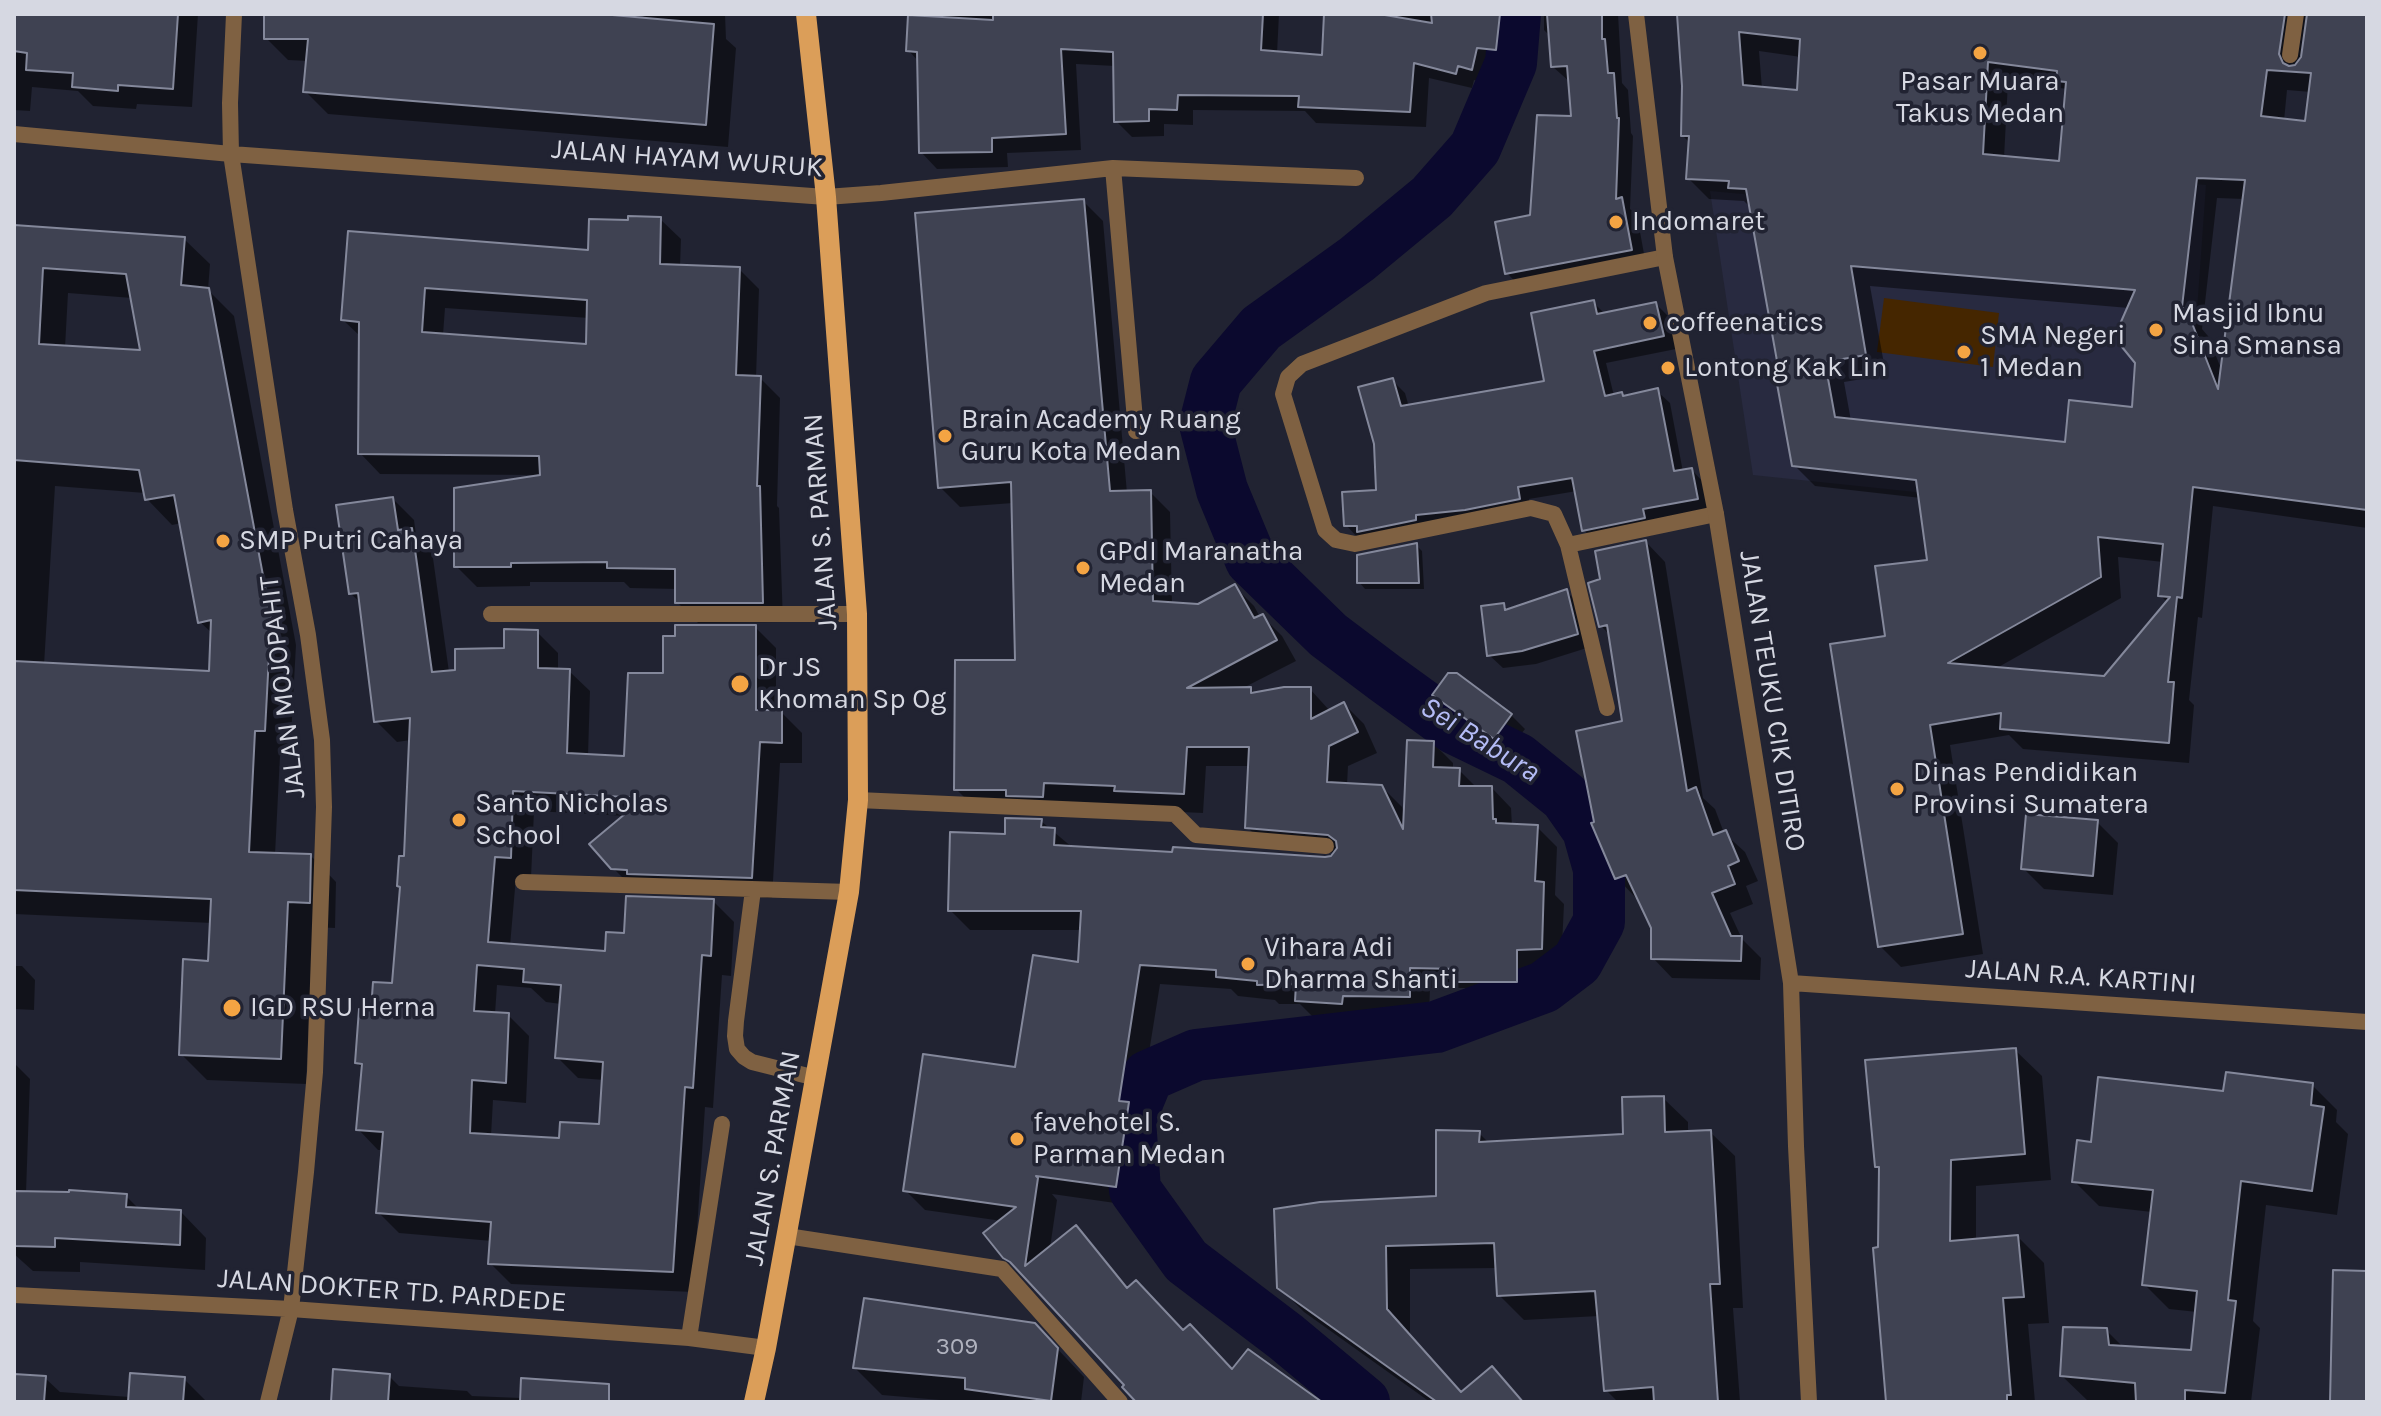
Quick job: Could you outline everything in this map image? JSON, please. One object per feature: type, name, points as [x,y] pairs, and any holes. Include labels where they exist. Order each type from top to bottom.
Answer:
[{"type":"main road","name":"JALAN S. PARMAN","points":[[754,1402],[849,892],[858,800],[857,614],[826,197],[806,14]]},
{"type":"street","name":"JALAN MOJOPAHIT","points":[[234,14],[231,154],[322,740],[324,807],[315,1072],[291,1309],[268,1402]]},
{"type":"street","name":"JALAN TEUKU CIK DITIRO","points":[[1636,14],[1665,257],[1716,514],[1791,983],[1809,1402]]},
{"type":"street","points":[[2290,55],[2296,14]]},
{"type":"street","name":"JALAN HAYAM WURUK","points":[[14,134],[231,154],[826,197],[1113,168],[1356,178]]},
{"type":"street","points":[[1113,168],[1136,431]]},
{"type":"street","points":[[1607,708],[1568,545],[1554,514],[1531,508],[1355,544],[1336,540],[1325,530],[1283,394],[1288,377],[1302,364],[1486,293],[1665,257]]},
{"type":"street","points":[[1568,545],[1716,514]]},
{"type":"street","points":[[491,614],[857,614]]},
{"type":"street","points":[[858,800],[1175,814],[1196,835],[1326,846]]},
{"type":"street","points":[[523,882],[849,892]]},
{"type":"street","points":[[753,890],[736,1021],[737,1049],[752,1062],[816,1078]]},
{"type":"street","name":"JALAN R.A. KARTINI","points":[[1791,983],[2367,1022]]},
{"type":"street","points":[[689,1338],[722,1124]]},
{"type":"street","points":[[787,1236],[1002,1269],[1120,1402]]},
{"type":"street","name":"JALAN DOKTER TD. PARDEDE","points":[[14,1295],[291,1309],[689,1338],[766,1348]]},
{"type":"shaded area","name":"SMA Negeri 1 Medan","points":[[2143,179],[2206,185],[2182,520],[1753,475],[1710,191],[2138,230]]},
{"type":"shaded area","points":[[1884,298],[1999,313],[1993,367],[1877,352]]},
{"type":"building","points":[[14,14],[178,14],[173,89],[118,85],[118,91],[72,87],[73,73],[26,70],[27,53],[14,51]]},
{"type":"building","points":[[264,14],[601,14],[714,24],[706,125],[303,92],[308,39],[264,39]]},
{"type":"building","points":[[993,14],[1263,14],[1261,50],[1322,55],[1324,14],[1379,14],[1432,23],[1431,14],[1500,14],[1496,50],[1477,48],[1472,70],[1458,66],[1456,74],[1414,63],[1410,112],[1298,107],[1299,96],[1178,95],[1177,110],[1149,109],[1149,121],[1114,122],[1113,52],[1061,49],[1066,134],[992,138],[992,152],[919,153],[917,52],[906,51],[908,15],[993,20]]},
{"type":"building","points":[[1547,14],[1602,14],[1602,39],[1605,39],[1608,73],[1614,73],[1619,118],[1616,199],[1622,197],[1632,250],[1505,274],[1495,222],[1530,215],[1537,115],[1571,116],[1567,66],[1551,67]]},
{"type":"building","points":[[1677,14],[2285,14],[2279,54],[2283,63],[2289,66],[2295,65],[2301,57],[2307,14],[2367,14],[2367,510],[2193,487],[2182,598],[2177,597],[2168,682],[2174,682],[2169,743],[2000,729],[2001,713],[1930,725],[1963,934],[1878,947],[1830,644],[1885,636],[1875,566],[1927,560],[1916,480],[1792,466],[1775,373],[1779,372],[1746,189],[1728,188],[1729,181],[1686,179],[1689,136],[1681,136],[1682,86]],"holes":[[[1739,32],[1800,39],[1797,90],[1743,85]],[[1988,62],[2057,71],[2056,81],[2066,82],[2059,161],[1983,154]],[[2267,70],[2311,73],[2305,121],[2261,116]],[[2197,178],[2245,180],[2218,389],[2188,313],[2182,307]],[[1851,266],[2135,290],[2120,324],[2119,336],[2122,347],[2135,363],[2132,407],[2069,400],[2065,442],[1835,417],[1825,362],[1866,355]],[[2098,537],[2163,544],[2158,596],[2170,597],[2104,676],[1948,663],[2101,577]]]},
{"type":"building","points":[[1084,199],[1110,491],[1151,490],[1153,601],[1198,604],[1235,584],[1254,618],[1263,614],[1277,640],[1187,688],[1251,687],[1251,693],[1284,687],[1311,687],[1311,719],[1344,702],[1358,732],[1329,746],[1327,782],[1382,785],[1403,829],[1407,740],[1434,741],[1433,767],[1460,768],[1459,786],[1492,786],[1493,819],[1496,823],[1538,825],[1535,881],[1544,882],[1542,949],[1517,950],[1517,982],[1457,982],[1457,969],[1410,968],[1410,997],[1343,996],[1342,1004],[1295,1001],[1296,984],[1257,985],[1257,981],[1216,977],[1216,970],[1140,965],[1119,1101],[1129,1102],[1116,1187],[1036,1176],[1025,1266],[1076,1225],[1127,1288],[1136,1280],[1183,1330],[1190,1324],[1232,1369],[1248,1349],[1322,1402],[1136,1402],[1122,1387],[1124,1385],[983,1233],[1016,1207],[903,1191],[923,1054],[1015,1067],[1033,955],[1078,962],[1081,911],[948,911],[950,832],[1005,834],[1005,818],[1042,819],[1041,827],[1055,828],[1054,845],[1172,852],[1173,847],[1325,857],[1331,856],[1337,848],[1336,841],[1328,835],[1245,828],[1249,747],[1187,747],[1184,794],[1114,791],[1115,786],[1044,783],[1043,797],[1006,796],[1006,790],[954,790],[955,660],[1015,660],[1011,482],[938,488],[915,213]]},
{"type":"building","points":[[628,216],[661,217],[660,264],[740,267],[736,375],[761,376],[757,486],[760,486],[763,603],[675,603],[675,569],[607,568],[607,562],[454,567],[454,488],[540,475],[539,456],[358,454],[359,322],[341,320],[348,231],[588,250],[589,219],[628,220]],"holes":[[[425,288],[587,300],[586,344],[422,332]]]},
{"type":"building","points":[[14,225],[185,237],[181,285],[209,288],[271,618],[265,731],[255,731],[249,852],[311,854],[310,903],[288,902],[281,1059],[179,1055],[183,959],[208,961],[211,899],[14,890],[14,661],[209,671],[211,620],[198,623],[174,495],[145,500],[139,470],[14,460]],"holes":[[[43,268],[126,274],[140,350],[39,344]]]},
{"type":"building","points":[[1594,300],[1597,314],[1656,302],[1664,336],[1594,351],[1605,396],[1622,392],[1623,396],[1658,388],[1674,471],[1692,468],[1698,499],[1643,509],[1645,518],[1582,531],[1572,478],[1518,487],[1520,499],[1465,510],[1416,515],[1416,520],[1357,532],[1357,526],[1344,526],[1342,492],[1376,490],[1374,444],[1358,387],[1393,378],[1401,406],[1544,381],[1531,313]]},
{"type":"building","points":[[393,497],[398,530],[412,528],[432,672],[455,670],[455,649],[504,648],[504,629],[538,630],[538,668],[570,669],[567,753],[624,756],[628,673],[663,673],[663,636],[675,636],[675,625],[756,625],[756,710],[782,710],[782,743],[760,742],[752,878],[627,874],[627,870],[611,869],[589,844],[644,798],[513,791],[511,858],[495,857],[488,942],[605,951],[606,932],[624,933],[626,896],[714,899],[711,956],[702,955],[693,1088],[685,1087],[673,1272],[488,1264],[491,1222],[376,1213],[383,1132],[356,1130],[362,1064],[355,1063],[359,1009],[371,1010],[373,982],[392,983],[400,887],[397,886],[399,856],[404,856],[410,718],[374,722],[358,593],[349,594],[336,505]],"holes":[[[477,965],[524,969],[523,982],[561,985],[555,1058],[603,1062],[599,1124],[560,1122],[559,1138],[470,1133],[472,1080],[506,1083],[509,1013],[474,1011]]]},
{"type":"building","points":[[1646,540],[1687,791],[1696,787],[1713,835],[1726,830],[1739,861],[1728,866],[1735,884],[1712,893],[1731,936],[1742,936],[1741,961],[1651,959],[1651,928],[1626,875],[1615,879],[1591,823],[1594,822],[1576,731],[1622,721],[1607,625],[1599,627],[1588,583],[1600,579],[1595,551]]},
{"type":"building","points":[[1417,543],[1419,583],[1357,583],[1357,555]]},
{"type":"building","points":[[1567,589],[1578,634],[1522,651],[1487,656],[1481,606],[1504,603],[1505,610]]},
{"type":"building","points":[[1448,673],[1457,673],[1512,714],[1494,739],[1432,695]]},
{"type":"building","points":[[2026,814],[2098,820],[2093,876],[2021,869]]},
{"type":"building","points":[[2016,1048],[2025,1154],[1951,1160],[1950,1241],[2018,1235],[2024,1297],[2003,1298],[2011,1395],[2007,1395],[2007,1402],[1886,1402],[1873,1248],[1878,1247],[1879,1167],[1875,1167],[1865,1060]]},
{"type":"building","points":[[2226,1072],[2313,1083],[2311,1105],[2324,1107],[2312,1191],[2241,1181],[2228,1300],[2236,1301],[2225,1393],[2185,1390],[2185,1402],[2136,1402],[2135,1383],[2060,1376],[2063,1327],[2107,1328],[2109,1345],[2191,1350],[2197,1291],[2142,1285],[2153,1190],[2072,1182],[2077,1140],[2091,1142],[2098,1077],[2223,1091]]},
{"type":"building","points":[[1664,1096],[1665,1132],[1711,1130],[1720,1284],[1710,1284],[1718,1402],[1654,1402],[1653,1387],[1604,1391],[1595,1291],[1497,1296],[1494,1243],[1386,1246],[1387,1309],[1461,1392],[1492,1366],[1523,1402],[1437,1402],[1277,1288],[1274,1209],[1320,1202],[1436,1196],[1436,1130],[1480,1131],[1479,1142],[1623,1134],[1622,1097]]},
{"type":"building","points":[[69,1190],[127,1194],[126,1207],[181,1210],[180,1245],[55,1238],[55,1247],[14,1246],[14,1191]]},
{"type":"building","points":[[2333,1270],[2367,1271],[2367,1402],[2330,1402]]},
{"type":"building","points":[[864,1298],[1035,1323],[1058,1348],[1051,1401],[965,1389],[965,1378],[853,1368]]},
{"type":"building","points":[[333,1369],[390,1374],[388,1402],[331,1402]]},
{"type":"building","points":[[130,1373],[185,1377],[183,1402],[128,1402]]},
{"type":"building","points":[[14,1374],[46,1376],[44,1402],[14,1402]]},
{"type":"building","points":[[521,1378],[609,1384],[609,1402],[520,1402]]},
{"type":"waterway","name":"Sei Babura","points":[[1364,1402],[1286,1337],[1186,1261],[1135,1190],[1130,1120],[1148,1076],[1196,1055],[1436,1027],[1544,987],[1577,962],[1599,922],[1599,869],[1588,830],[1565,797],[1518,759],[1454,728],[1328,635],[1251,560],[1222,490],[1205,424],[1216,381],[1261,328],[1357,259],[1432,197],[1475,148],[1511,63],[1515,14]]},
{"type":"place","name":"Pasar Muara Takus Medan","points":[[1980,53]]},
{"type":"place","name":"Indomaret","points":[[1616,222]]},
{"type":"place","name":"coffeenatics","points":[[1650,323]]},
{"type":"place","name":"Masjid Ibnu Sina Smansa","points":[[2156,330]]},
{"type":"place","name":"SMA Negeri 1 Medan","points":[[1964,352]]},
{"type":"place","name":"Lontong Kak Lin","points":[[1668,368]]},
{"type":"place","name":"Brain Academy Ruang Guru Kota Medan","points":[[945,436]]},
{"type":"place","name":"SMP Putri Cahaya","points":[[223,541]]},
{"type":"place","name":"GPdI Maranatha Medan","points":[[1083,568]]},
{"type":"place","name":"Dr JS Khoman Sp Og","points":[[740,684]]},
{"type":"place","name":"Dinas Pendidikan Provinsi Sumatera","points":[[1897,789]]},
{"type":"place","name":"Santo Nicholas School","points":[[459,820]]},
{"type":"place","name":"Vihara Adi Dharma Shanti","points":[[1248,964]]},
{"type":"place","name":"IGD RSU Herna","points":[[232,1008]]},
{"type":"place","name":"favehotel S. Parman Medan","points":[[1017,1139]]}]
